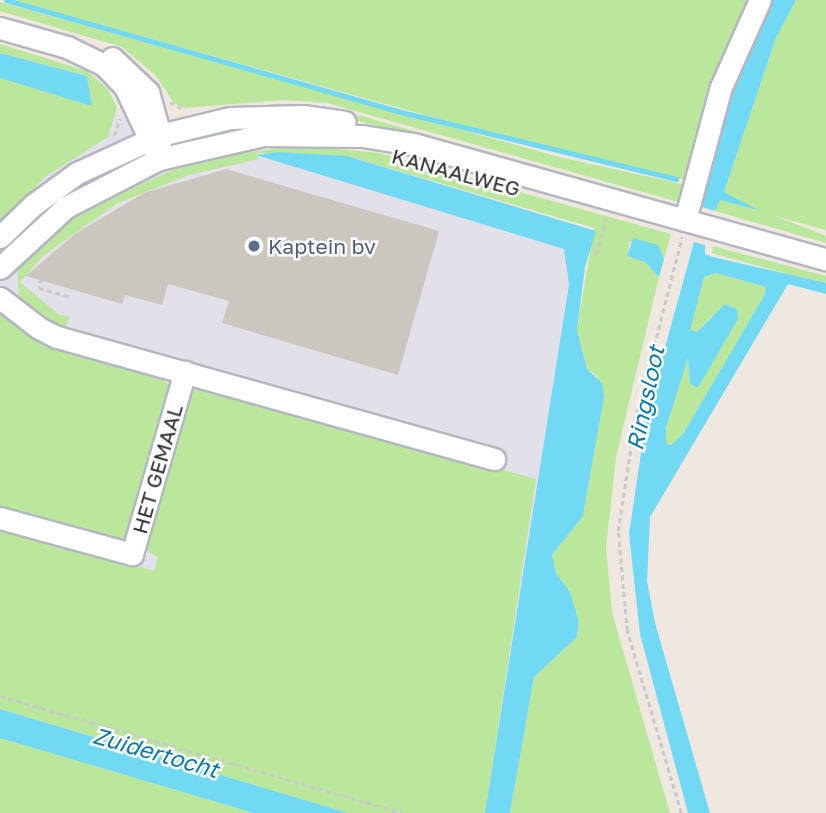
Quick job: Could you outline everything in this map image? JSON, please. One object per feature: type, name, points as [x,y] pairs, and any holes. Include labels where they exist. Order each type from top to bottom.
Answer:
[{"type":"street","points":[[683,229],[721,86],[760,0]]},
{"type":"street","points":[[0,28],[67,47],[104,65],[119,80],[153,137],[159,159]]},
{"type":"street","name":"KANAALWEG","points":[[0,237],[33,205],[76,173],[153,137],[230,118],[303,116],[374,128],[413,144],[611,200],[683,229],[717,229],[826,259]]},
{"type":"street","name":"KANAALWEG","points":[[0,268],[66,207],[159,159],[244,138],[288,133],[337,134],[413,144]]},
{"type":"street","points":[[0,298],[48,333],[494,459]]},
{"type":"street","name":"HET GEMAAL","points":[[0,518],[132,554],[185,372]]},
{"type":"path","points":[[166,99],[174,107],[195,111]]},
{"type":"path","points":[[596,255],[611,200]]},
{"type":"path","points":[[681,813],[627,631],[618,531],[635,420],[683,229]]},
{"type":"path","points":[[42,278],[39,288],[70,297]]},
{"type":"path","points":[[0,696],[404,813]]},
{"type":"shaded area","points":[[0,81],[256,153],[564,249],[569,285],[491,813],[0,813]]},
{"type":"green space","points":[[11,0],[755,0],[690,181],[606,165]]},
{"type":"green space","points":[[796,0],[826,0],[826,230],[775,216],[826,236],[826,243],[715,211],[720,200],[759,211],[724,192],[776,38]]},
{"type":"green space","points":[[0,2],[563,158],[687,185],[682,203],[327,103],[284,100],[185,108],[174,103],[155,75],[122,47],[0,11]]},
{"type":"green space","points":[[0,44],[87,71],[108,89],[117,108],[108,137],[45,177],[0,224],[0,78],[91,105],[87,76],[0,53]]},
{"type":"green space","points":[[274,104],[343,111],[671,203],[332,114],[215,117],[214,111]]},
{"type":"green space","points":[[296,145],[380,153],[671,234],[664,259],[658,245],[630,241],[627,256],[645,262],[659,277],[616,457],[606,547],[612,612],[670,813],[510,813],[534,677],[577,637],[579,622],[570,592],[556,573],[552,555],[583,516],[604,397],[597,376],[587,369],[577,330],[594,228],[347,156],[256,153],[259,159],[189,175],[118,203],[43,256],[20,282],[58,314],[69,317],[65,330],[31,313],[19,297],[17,263],[49,234],[106,200],[193,161]]},
{"type":"green space","points":[[713,246],[826,276],[826,285],[712,253]]},
{"type":"green space","points":[[716,273],[766,287],[765,294],[683,434],[671,445],[666,443],[666,428],[688,358],[690,384],[698,388],[738,319],[712,316],[697,332],[689,331],[704,277]]},
{"type":"green space","points":[[0,314],[153,371],[171,387],[126,537],[117,540],[0,509]]},
{"type":"green space","points":[[200,386],[536,479],[485,813],[348,813],[0,709],[0,527],[154,571],[158,558],[147,550],[147,543],[190,395]]},
{"type":"green space","points":[[0,738],[186,793],[254,813],[0,813]]},
{"type":"water","points":[[769,0],[796,0],[776,38],[724,192],[760,211],[720,200],[715,211],[702,207],[703,191],[734,78]]},
{"type":"water","points":[[0,53],[87,76],[92,106],[0,78]]},
{"type":"water","points":[[277,152],[347,156],[596,231],[585,267],[577,330],[587,369],[602,383],[604,397],[583,516],[552,555],[556,573],[570,592],[579,622],[577,637],[534,677],[510,813],[485,813],[569,285],[564,249],[256,155]]},
{"type":"water","points":[[633,238],[658,245],[664,259],[659,277],[645,262],[627,256]]},
{"type":"water","points":[[694,242],[705,245],[705,254],[713,257],[826,283],[826,294],[788,284],[650,517],[647,581],[655,623],[710,813],[688,813],[640,634],[629,534],[647,413]],"holes":[[[716,273],[766,287],[765,294],[683,434],[671,445],[666,443],[666,428],[688,358],[690,384],[698,388],[738,319],[737,309],[725,304],[697,332],[690,330],[704,277]]]},
{"type":"water","points":[[0,709],[348,813],[254,813],[0,738]]},
{"type":"building","points":[[226,169],[439,231],[398,375],[222,323],[229,301],[168,284],[162,305],[125,295],[122,304],[26,276],[75,234],[144,193]]},
{"type":"waterway","points":[[6,0],[410,114],[676,179]]},
{"type":"place","name":"Kaptein bv","points":[[254,246]]},
{"type":"water label","name":"Ringsloot","points":[[645,398]]},
{"type":"water label","name":"Zuidertocht","points":[[156,752]]}]
